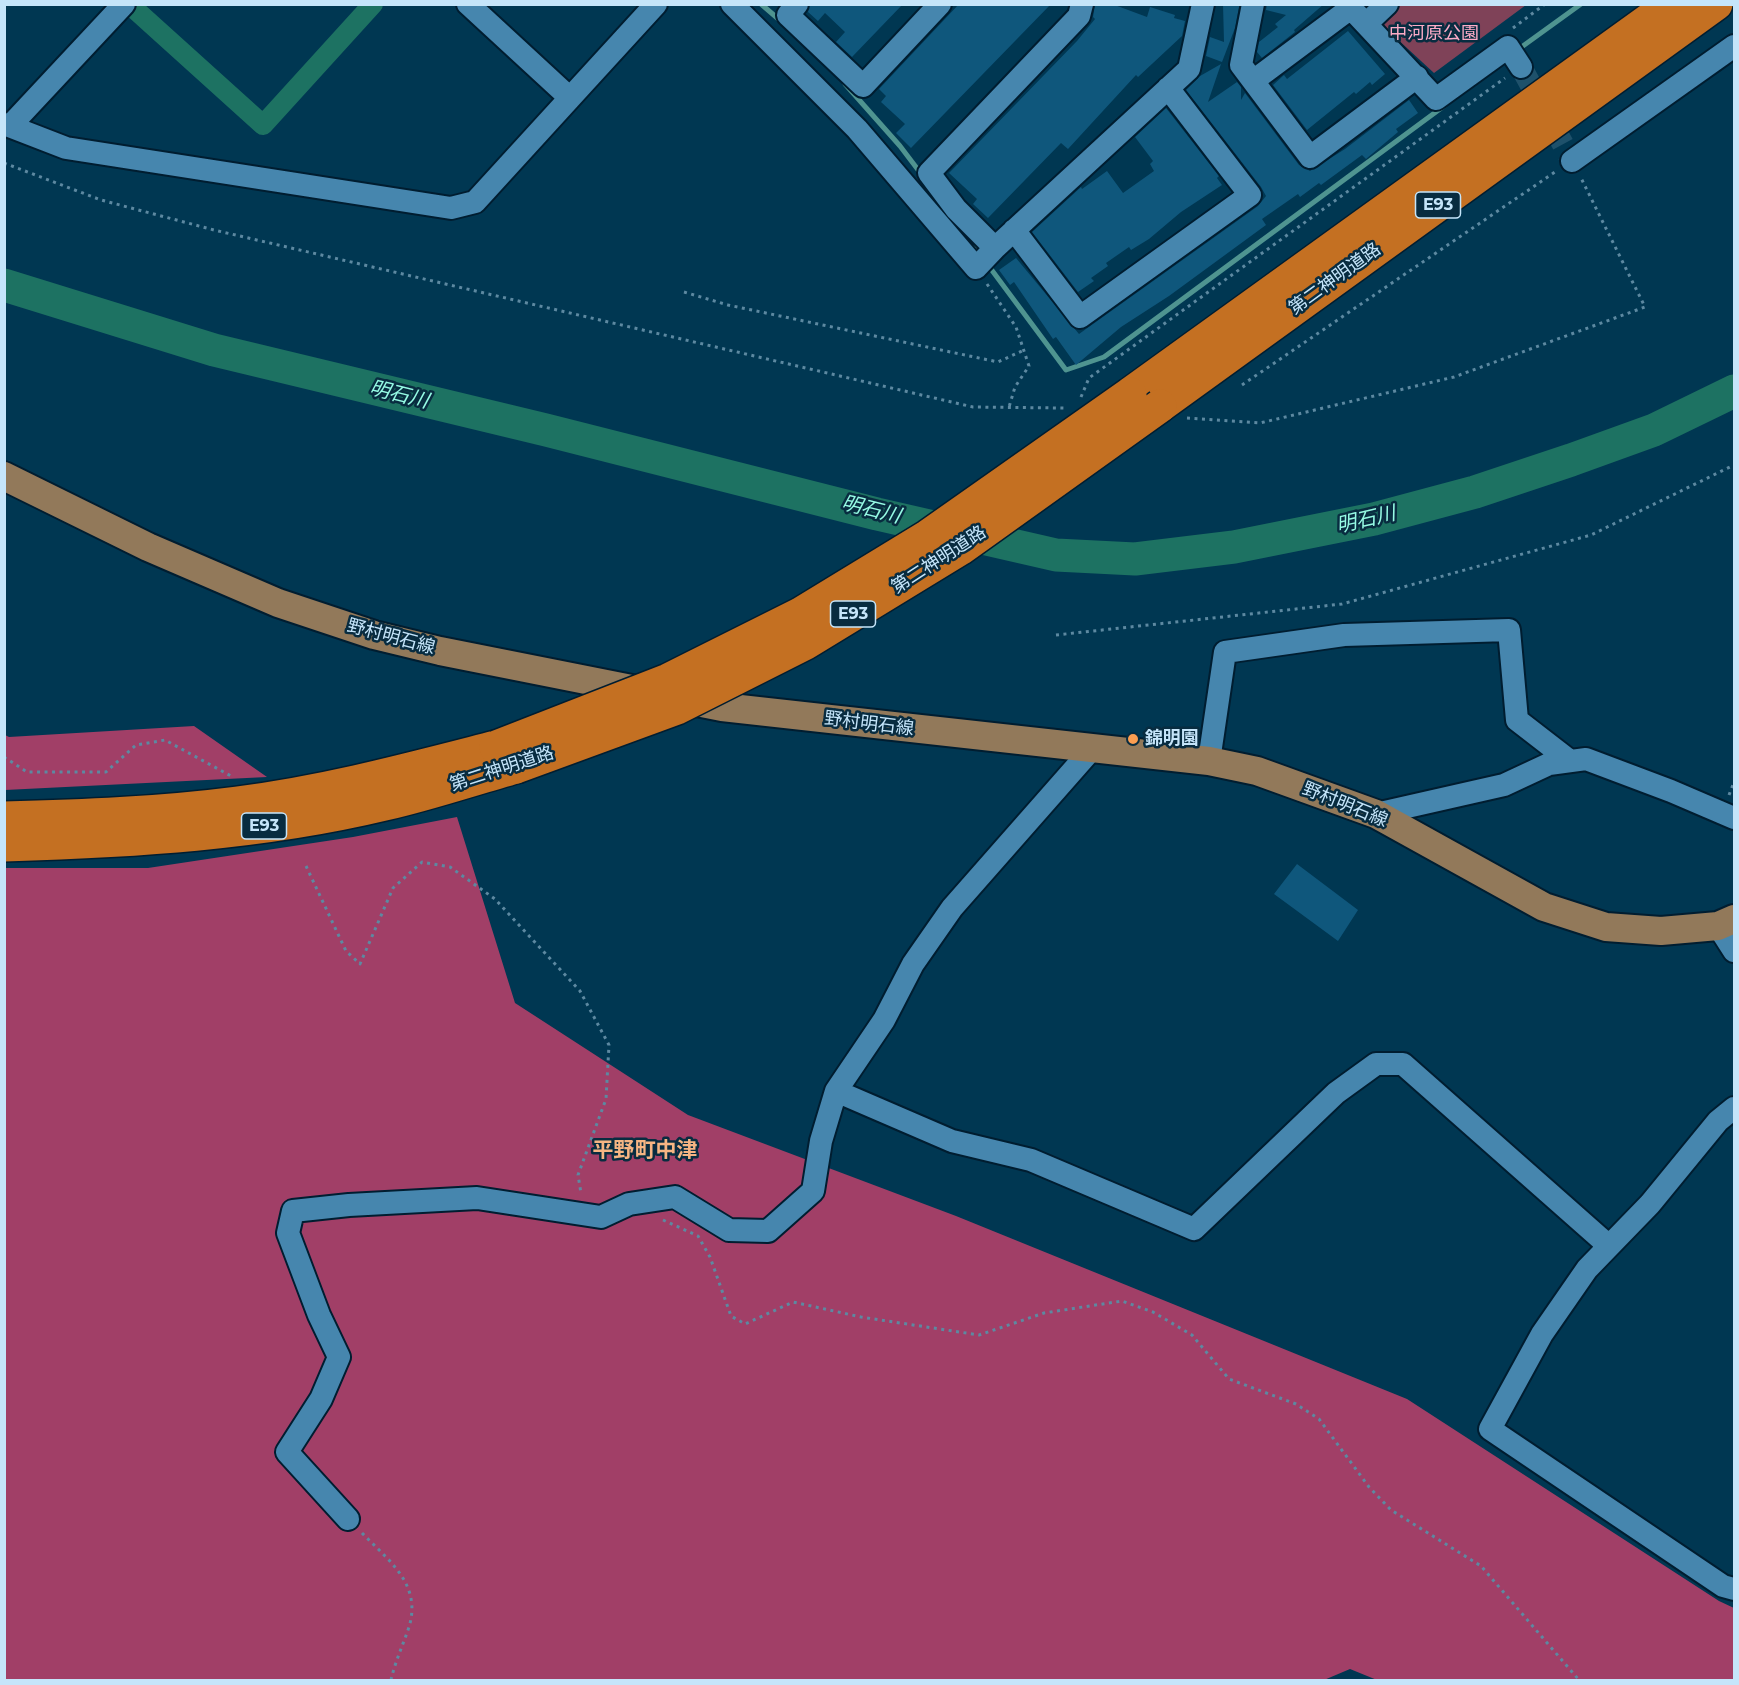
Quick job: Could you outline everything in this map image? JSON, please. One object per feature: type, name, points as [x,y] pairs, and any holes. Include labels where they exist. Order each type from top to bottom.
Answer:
[{"type":"highway","name":"第二神明道路","points":[[4,845],[135,841],[245,829],[384,805],[506,757],[800,614],[928,536],[1130,394],[1671,4]]},
{"type":"highway","name":"第二神明道路","points":[[4,818],[136,814],[238,803],[506,757],[677,708],[806,643],[960,549],[1170,411],[1716,4]]},
{"type":"main road","name":"野村明石線","points":[[4,476],[148,547],[279,603],[374,635],[722,706],[1091,750],[1209,761],[1257,771],[1376,814],[1544,907],[1606,927],[1661,931],[1726,922]]},
{"type":"street","points":[[124,4],[7,125],[66,148],[451,208],[475,202],[656,4]]},
{"type":"street","points":[[468,4],[570,98]]},
{"type":"street","points":[[732,4],[857,129],[976,268],[1014,230],[1189,69],[1203,4]]},
{"type":"street","points":[[797,4],[788,15],[863,86],[940,4]]},
{"type":"street","points":[[995,248],[956,209],[929,173],[1079,16],[1082,4]]},
{"type":"street","points":[[1253,4],[1241,65],[1310,157],[1417,77]]},
{"type":"street","points":[[1253,81],[1355,12],[1387,4]]},
{"type":"street","points":[[1355,12],[1436,99],[1508,47],[1521,67]]},
{"type":"street","points":[[1572,161],[1734,46]]},
{"type":"street","points":[[1014,230],[1080,317],[1250,195],[1168,88]]},
{"type":"street","points":[[1209,761],[1225,652],[1344,635],[1509,630],[1516,720],[1570,761]]},
{"type":"street","points":[[348,1519],[287,1452],[321,1399],[339,1357],[319,1316],[288,1233],[293,1211],[477,1198],[601,1217],[629,1204],[675,1197],[729,1230],[768,1231],[813,1191],[821,1141],[836,1091],[884,1020],[913,964],[952,908],[1091,750]]},
{"type":"street","points":[[1376,814],[1504,785],[1549,764],[1586,759],[1734,818]]},
{"type":"street","points":[[1726,922],[1734,951]]},
{"type":"street","points":[[836,1091],[951,1141],[1030,1160],[1194,1229],[1336,1093],[1376,1064],[1403,1064],[1609,1246]]},
{"type":"street","points":[[1734,1108],[1718,1121],[1650,1204],[1587,1269],[1542,1334],[1490,1429],[1723,1586],[1734,1589]]},
{"type":"path","points":[[1080,398],[1089,378],[1521,67]]},
{"type":"path","points":[[1170,411],[1260,423],[1454,377],[1645,307],[1572,161],[1242,386]]},
{"type":"path","points":[[4,163],[101,200],[213,230],[973,406],[1065,408]]},
{"type":"path","points":[[976,268],[1016,327],[1029,366],[1015,387],[1010,407]]},
{"type":"path","points":[[684,292],[728,305],[998,362],[1024,350]]},
{"type":"path","points":[[1056,635],[1341,604],[1591,535],[1734,465]]},
{"type":"path","points":[[4,757],[27,772],[106,772],[136,745],[165,740],[231,776]]},
{"type":"path","points":[[306,866],[346,951],[360,964],[393,888],[422,862],[450,867],[495,899],[580,991],[609,1045],[606,1099],[578,1175],[581,1194],[591,1196]]},
{"type":"path","points":[[629,1204],[698,1236],[710,1257],[731,1316],[745,1323],[793,1302],[861,1317],[979,1335],[1044,1313],[1122,1301],[1153,1312],[1192,1335],[1229,1379],[1296,1404],[1319,1419],[1369,1486],[1391,1510],[1481,1566],[1579,1680]]},
{"type":"path","points":[[348,1519],[401,1574],[413,1597],[410,1625],[391,1680]]},
{"type":"green space","name":"中河原公園","points":[[1394,5],[1526,5],[1434,73],[1382,25],[1382,15]]},
{"type":"shaded area","points":[[194,726],[267,777],[5,790],[5,735],[9,737]]},
{"type":"shaded area","points":[[457,817],[515,1003],[688,1115],[956,1216],[1407,1399],[1719,1601],[1734,1608],[1734,1680],[1377,1680],[1350,1669],[1324,1680],[5,1680],[4,868],[148,868],[353,837]]},
{"type":"building","points":[[810,4],[903,4],[852,57],[836,42],[845,32],[825,13],[818,21],[808,12]]},
{"type":"building","points":[[959,4],[1051,4],[911,148],[896,133],[905,124],[881,102],[886,96],[879,89]]},
{"type":"building","points":[[1095,4],[1112,4],[1147,17],[1150,7],[1175,15],[1174,18],[1185,21],[1182,36],[1138,77],[1136,75],[1068,149],[1061,143],[988,218],[973,204],[977,199],[949,173],[1077,41],[1095,19],[1093,17]]},
{"type":"building","points":[[1223,4],[1239,4],[1239,7],[1235,28],[1222,62],[1206,56],[1210,37],[1224,42]]},
{"type":"building","points":[[1267,4],[1324,4],[1294,30],[1295,32],[1262,58],[1257,52],[1259,42],[1278,27],[1275,24],[1286,15],[1266,10]]},
{"type":"building","points":[[1348,31],[1385,74],[1372,85],[1370,82],[1356,94],[1354,92],[1307,130],[1273,85],[1284,75],[1287,79]]},
{"type":"building","points":[[1221,64],[1208,102],[1237,82],[1241,87],[1241,100],[1245,93],[1299,165],[1310,171],[1345,149],[1409,100],[1418,113],[1396,129],[1398,132],[1366,159],[1362,155],[1321,185],[1319,183],[1300,197],[1298,194],[1262,219],[1266,225],[1169,296],[1121,327],[1076,365],[1056,337],[1053,339],[1014,282],[1010,285],[999,270],[1016,258],[1079,334],[1258,206],[1266,196],[1261,187],[1186,90],[1200,76]]},
{"type":"building","points":[[1166,108],[1219,176],[1217,178],[1222,185],[1181,212],[1149,239],[1131,250],[1129,247],[1106,263],[1108,266],[1091,278],[1094,281],[1078,292],[1032,232],[1081,187],[1082,189],[1107,171],[1123,193],[1154,171],[1150,164],[1153,161],[1135,137]]},
{"type":"building","points":[[1297,864],[1358,910],[1338,941],[1274,894]]},
{"type":"waterway","points":[[129,4],[263,125],[373,4]]},
{"type":"waterway","points":[[761,4],[783,23]]},
{"type":"waterway","points":[[1516,51],[1581,4]]},
{"type":"waterway","points":[[845,84],[900,146],[922,175]]},
{"type":"waterway","points":[[988,265],[1066,370],[1104,357],[1444,106]]},
{"type":"waterway","points":[[963,231],[981,255]]},
{"type":"waterway","name":"明石川","points":[[4,285],[214,350],[546,430],[877,514],[1056,555],[1135,559],[1234,547],[1374,519],[1475,492],[1571,460],[1654,430],[1734,391]]},
{"type":"tunnel","points":[[1521,67],[1572,161]]},
{"type":"place","name":"錦明園","points":[[1133,739]]},
{"type":"district","name":"平野町中津","points":[[645,1151]]}]
